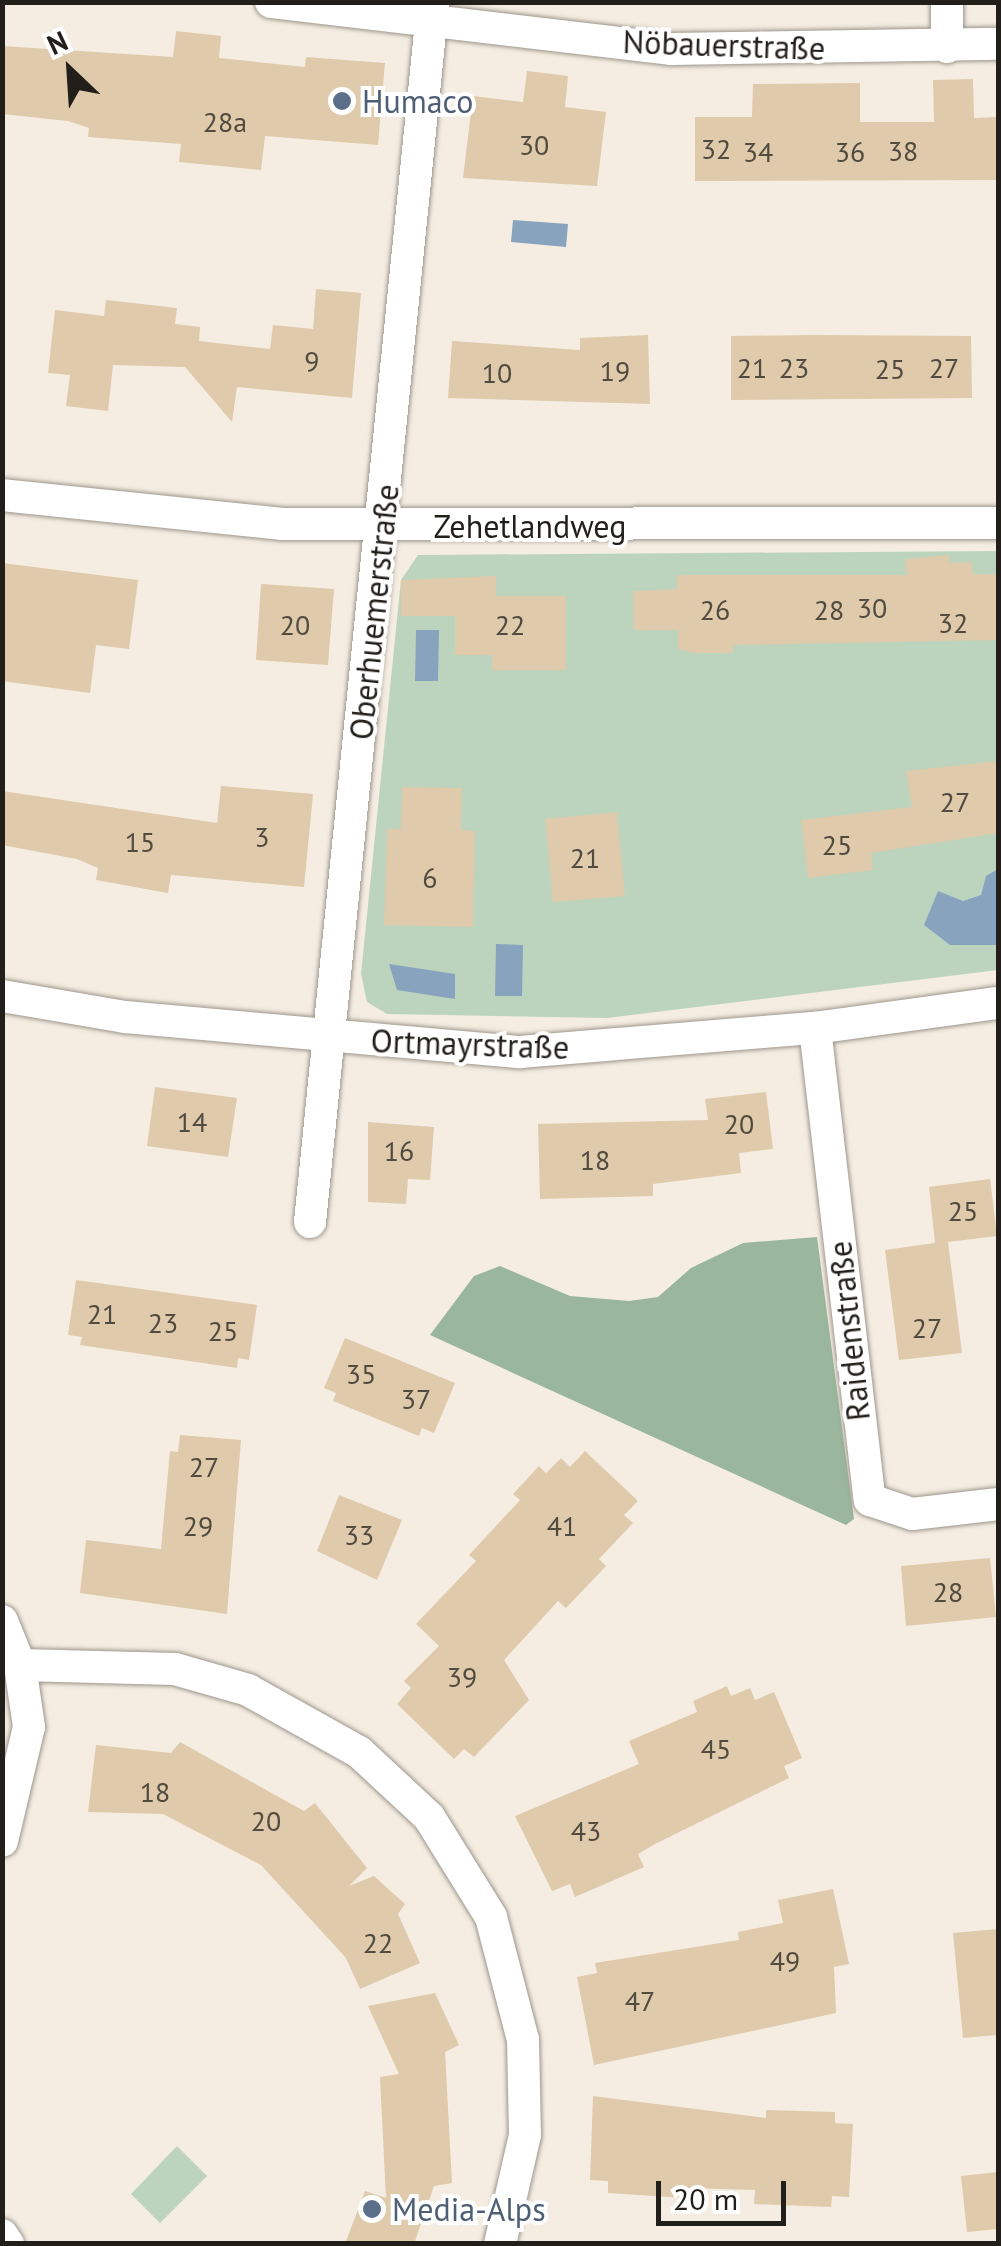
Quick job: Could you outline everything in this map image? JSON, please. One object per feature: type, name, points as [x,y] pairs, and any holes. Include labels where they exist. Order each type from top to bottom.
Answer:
[{"type":"street","name":"Nöbauerstraße","points":[[272,2],[432,10],[671,50],[998,44]]},
{"type":"street","points":[[947,2],[947,47]]},
{"type":"street","name":"Oberhuemerstraße","points":[[310,1222],[384,526],[432,10]]},
{"type":"street","name":"Zehetlandweg","points":[[2,495],[282,524],[998,523]]},
{"type":"street","name":"Ortmayrstraße","points":[[2,996],[328,1038],[520,1052],[815,1028],[998,1002]]},
{"type":"street","name":"Raidenstraße","points":[[815,1028],[870,1500],[912,1514],[998,1504]]},
{"type":"street","points":[[2,1621],[20,1665],[29,1727],[2,1842]]},
{"type":"street","points":[[20,1665],[175,1669],[248,1690],[359,1752],[429,1817],[491,1916],[523,2040],[524,2134],[500,2244]]},
{"type":"street","points":[[2,2235],[8,2244]]},
{"type":"green space","points":[[998,551],[998,970],[607,1018],[387,1014],[367,1002],[361,974],[401,580],[418,555]]},
{"type":"green space","points":[[817,1237],[854,1519],[846,1525],[430,1335],[474,1276],[500,1266],[570,1296],[629,1301],[658,1297],[691,1268],[743,1243]]},
{"type":"green space","points":[[177,2146],[207,2176],[160,2223],[131,2194]]},
{"type":"water","points":[[513,220],[568,224],[566,247],[511,242]]},
{"type":"water","points":[[416,630],[439,630],[438,681],[415,681]]},
{"type":"water","points":[[998,869],[998,945],[950,945],[924,925],[938,891],[963,901],[981,895],[986,876]]},
{"type":"water","points":[[496,944],[523,945],[522,996],[495,996]]},
{"type":"water","points":[[389,964],[455,974],[455,999],[397,990]]},
{"type":"building","points":[[176,31],[221,36],[219,58],[305,67],[306,57],[385,63],[378,145],[265,136],[261,170],[179,162],[181,144],[88,137],[89,128],[68,121],[2,114],[2,46],[173,57]]},
{"type":"building","points":[[527,71],[568,76],[565,107],[606,112],[597,186],[463,178],[473,96],[523,102]]},
{"type":"building","points":[[973,79],[974,118],[998,117],[998,180],[695,181],[695,117],[752,117],[753,84],[860,83],[860,122],[934,122],[933,80]]},
{"type":"building","points":[[316,289],[361,293],[352,398],[237,387],[232,422],[185,367],[113,365],[108,411],[66,406],[70,375],[48,373],[55,310],[104,316],[106,300],[177,308],[175,324],[200,327],[199,341],[270,349],[273,325],[313,329]]},
{"type":"building","points":[[648,335],[650,404],[448,398],[452,341],[580,350],[580,338]]},
{"type":"building","points":[[731,336],[971,336],[972,398],[731,400]]},
{"type":"building","points":[[949,555],[950,563],[972,562],[973,574],[998,574],[998,640],[733,645],[733,653],[695,653],[678,649],[678,630],[634,630],[633,591],[677,589],[677,575],[907,575],[905,559]]},
{"type":"building","points":[[2,563],[138,580],[129,649],[96,645],[90,693],[2,681]]},
{"type":"building","points":[[496,576],[496,596],[566,596],[566,670],[492,670],[492,655],[455,655],[455,616],[401,616],[401,580]]},
{"type":"building","points":[[261,584],[334,589],[328,665],[256,660]]},
{"type":"building","points":[[998,761],[998,833],[871,853],[873,870],[808,878],[801,820],[912,807],[906,771]]},
{"type":"building","points":[[221,786],[313,794],[304,887],[171,875],[168,893],[96,880],[98,868],[77,859],[2,845],[2,791],[217,823]]},
{"type":"building","points":[[402,787],[462,788],[461,830],[475,831],[473,927],[384,925],[387,829],[401,829]]},
{"type":"building","points":[[617,812],[625,896],[553,902],[545,819]]},
{"type":"building","points":[[155,1087],[237,1098],[228,1157],[147,1146]]},
{"type":"building","points":[[766,1092],[773,1149],[739,1153],[741,1173],[653,1184],[653,1196],[540,1199],[538,1124],[708,1120],[705,1099]]},
{"type":"building","points":[[368,1122],[434,1127],[430,1180],[408,1179],[406,1204],[368,1202]]},
{"type":"building","points":[[990,1179],[997,1236],[948,1242],[962,1353],[899,1360],[885,1250],[935,1243],[929,1187]]},
{"type":"building","points":[[76,1280],[257,1305],[249,1360],[238,1358],[237,1368],[80,1345],[82,1337],[68,1335]]},
{"type":"building","points":[[345,1338],[455,1383],[434,1433],[422,1428],[419,1436],[333,1401],[336,1393],[324,1388]]},
{"type":"building","points":[[180,1435],[241,1440],[227,1614],[80,1593],[86,1540],[161,1549],[170,1451],[178,1452]]},
{"type":"building","points":[[585,1451],[638,1501],[624,1515],[633,1523],[599,1559],[606,1566],[566,1608],[558,1601],[504,1660],[529,1700],[474,1757],[464,1749],[454,1759],[397,1704],[411,1688],[404,1681],[439,1646],[416,1624],[476,1561],[469,1555],[520,1500],[513,1494],[539,1466],[546,1473],[561,1458],[570,1467]]},
{"type":"building","points":[[339,1495],[402,1520],[377,1580],[317,1551]]},
{"type":"building","points":[[990,1558],[996,1617],[906,1626],[901,1566]]},
{"type":"building","points":[[727,1686],[731,1696],[750,1688],[755,1700],[774,1692],[802,1758],[784,1766],[789,1778],[638,1854],[644,1867],[575,1897],[570,1884],[552,1891],[515,1816],[639,1764],[629,1741],[697,1712],[693,1701]]},
{"type":"building","points":[[180,1742],[304,1811],[315,1803],[367,1868],[349,1886],[374,1876],[405,1904],[398,1914],[420,1963],[360,1989],[346,1958],[261,1865],[163,1814],[88,1812],[96,1745],[171,1753]]},
{"type":"building","points":[[833,1889],[849,1964],[834,1967],[836,2013],[594,2065],[577,1977],[597,1973],[595,1963],[739,1940],[738,1932],[783,1923],[778,1900]]},
{"type":"building","points":[[998,1929],[998,2035],[963,2038],[953,1933]]},
{"type":"building","points":[[435,1993],[459,2045],[445,2052],[452,2183],[434,2186],[414,2244],[345,2244],[365,2191],[386,2198],[380,2077],[399,2074],[368,2006]]},
{"type":"building","points":[[593,2096],[766,2118],[766,2110],[835,2112],[835,2123],[853,2124],[849,2197],[832,2196],[831,2207],[754,2204],[755,2190],[685,2188],[684,2198],[608,2193],[608,2181],[590,2180]]},
{"type":"building","points":[[998,2172],[998,2229],[967,2232],[961,2176]]},
{"type":"place","name":"Humaco","points":[[342,101]]},
{"type":"place","name":"Media-Alps","points":[[372,2209]]}]
